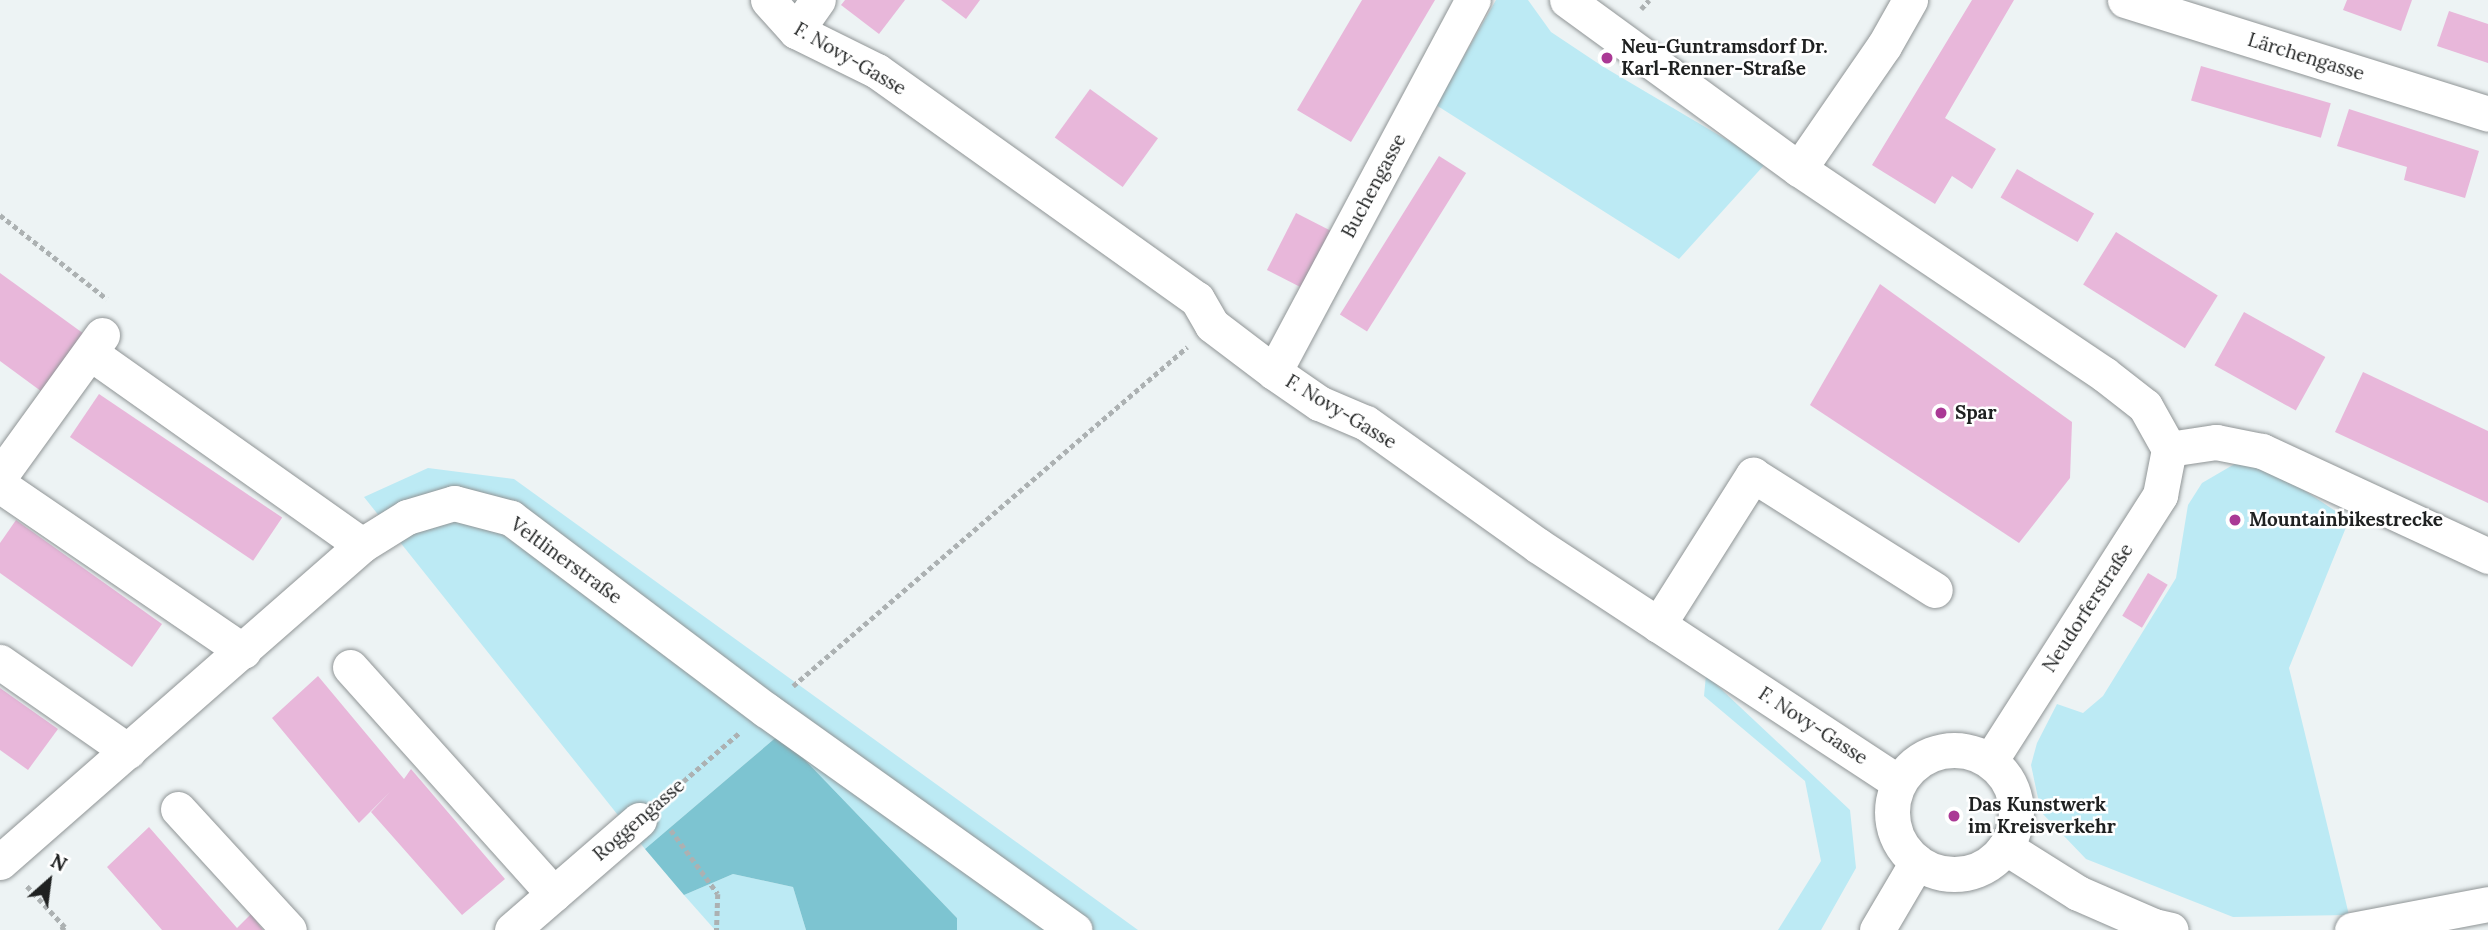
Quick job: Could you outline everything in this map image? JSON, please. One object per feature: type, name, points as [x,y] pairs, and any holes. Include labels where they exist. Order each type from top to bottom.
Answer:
[{"type":"street","name":"F. Novy-Gasse","points":[[768,0],[796,32],[877,71],[1197,299],[1212,325],[1274,372],[1319,403],[1366,423],[1536,545],[1898,782]]},
{"type":"street","points":[[796,32],[818,0]]},
{"type":"street","name":"Buchengasse","points":[[1274,372],[1473,0]]},
{"type":"street","points":[[1567,0],[1799,169],[2104,374],[2146,406],[2169,449],[2216,442],[2262,451],[2488,556]]},
{"type":"street","points":[[1799,169],[1884,46],[1910,0]]},
{"type":"street","name":"Lärchengasse","points":[[2125,0],[2488,114]]},
{"type":"street","points":[[243,650],[3,483],[105,333],[362,545]]},
{"type":"street","name":"Neudorferstraße","points":[[1990,761],[2160,495],[2169,449]]},
{"type":"street","points":[[1658,625],[1753,475],[1935,590]]},
{"type":"street","name":"Veltlinerstraße","points":[[1,861],[362,545],[407,517],[454,503],[511,518],[766,710],[1074,930]]},
{"type":"street","points":[[0,662],[128,751]]},
{"type":"street","points":[[350,667],[554,894]]},
{"type":"street","points":[[1966,750],[1990,761],[2006,778],[2015,800],[2015,825],[2005,847],[1990,863],[1964,873],[1940,873],[1917,862],[1903,848],[1893,828],[1892,806],[1898,782],[1915,762],[1940,751],[1966,750]]},
{"type":"street","points":[[178,808],[289,930]]},
{"type":"street","name":"Roggengasse","points":[[512,930],[647,813]]},
{"type":"street","points":[[2005,847],[2078,892],[2154,926],[2171,930]]},
{"type":"street","points":[[1877,930],[1917,862]]},
{"type":"street","points":[[2352,930],[2488,904]]},
{"type":"path","points":[[0,215],[105,333]]},
{"type":"path","name":"Roggengasse","points":[[647,813],[1212,325]]},
{"type":"path","points":[[647,813],[718,894],[717,930]]},
{"type":"path","points":[[1,861],[65,927],[61,930]]},
{"type":"shaded area","points":[[1496,0],[1528,0],[1551,32],[1602,66],[1766,163],[1679,259],[1436,105]]},
{"type":"shaded area","points":[[2260,461],[2349,520],[2289,668],[2349,915],[2233,917],[2086,859],[2041,812],[2031,765],[2037,743],[2057,704],[2083,713],[2103,696],[2176,578],[2188,505],[2202,483],[2238,462]]},
{"type":"shaded area","points":[[428,468],[514,479],[1138,930],[957,930],[957,918],[780,734],[645,849],[364,497]]},
{"type":"shaded area","points":[[1706,675],[1850,810],[1856,868],[1821,930],[1778,930],[1821,861],[1805,781],[1704,696]]},
{"type":"shaded area","points":[[780,734],[957,918],[957,930],[806,930],[793,887],[733,874],[684,895],[645,849]]},
{"type":"shaded area","points":[[733,874],[793,887],[806,930],[715,930],[684,895]]},
{"type":"building","points":[[845,0],[905,0],[879,34],[841,5]]},
{"type":"building","points":[[941,0],[980,0],[966,19]]},
{"type":"building","points":[[1362,0],[1435,0],[1351,142],[1297,110]]},
{"type":"building","points":[[1972,0],[2014,0],[1945,118],[1996,149],[1972,189],[1952,176],[1935,204],[1872,165]]},
{"type":"building","points":[[2347,0],[2412,0],[2401,31],[2343,10]]},
{"type":"building","points":[[2449,11],[2488,24],[2488,63],[2437,46]]},
{"type":"building","points":[[2201,66],[2331,103],[2321,138],[2191,101]]},
{"type":"building","points":[[1090,89],[1158,138],[1123,187],[1055,138]]},
{"type":"building","points":[[2349,109],[2479,151],[2465,198],[2404,180],[2407,167],[2337,146]]},
{"type":"building","points":[[1439,156],[1466,173],[1367,332],[1340,315]]},
{"type":"building","points":[[2017,169],[2094,214],[2078,242],[2000,198]]},
{"type":"building","points":[[1296,213],[1331,231],[1302,288],[1267,270]]},
{"type":"building","points":[[2116,232],[2218,296],[2185,348],[2083,285]]},
{"type":"building","points":[[0,273],[91,339],[49,397],[0,361]]},
{"type":"building","name":"Spar","points":[[1880,284],[2072,422],[2070,478],[2019,543],[1810,405]]},
{"type":"building","points":[[2244,312],[2325,357],[2296,410],[2214,365]]},
{"type":"building","points":[[2363,372],[2488,431],[2488,503],[2335,432]]},
{"type":"building","points":[[99,394],[282,518],[253,561],[70,437]]},
{"type":"building","points":[[16,520],[162,624],[132,667],[0,573],[0,543]]},
{"type":"building","points":[[2148,573],[2168,585],[2142,628],[2122,616]]},
{"type":"building","points":[[318,676],[404,779],[411,769],[505,879],[462,915],[371,812],[390,792],[359,823],[272,718]]},
{"type":"building","points":[[0,688],[58,729],[28,770],[0,750]]},
{"type":"building","points":[[149,827],[237,928],[251,914],[263,930],[162,930],[107,867]]},
{"type":"place","name":"Neu-Guntramsdorf Dr. Karl-Renner-Straße","points":[[1607,58]]},
{"type":"place","name":"Spar","points":[[1941,413]]},
{"type":"place","name":"Mountainbikestrecke","points":[[2235,520]]},
{"type":"place","name":"Das Kunstwerk im Kreisverkehr","points":[[1954,816]]}]
